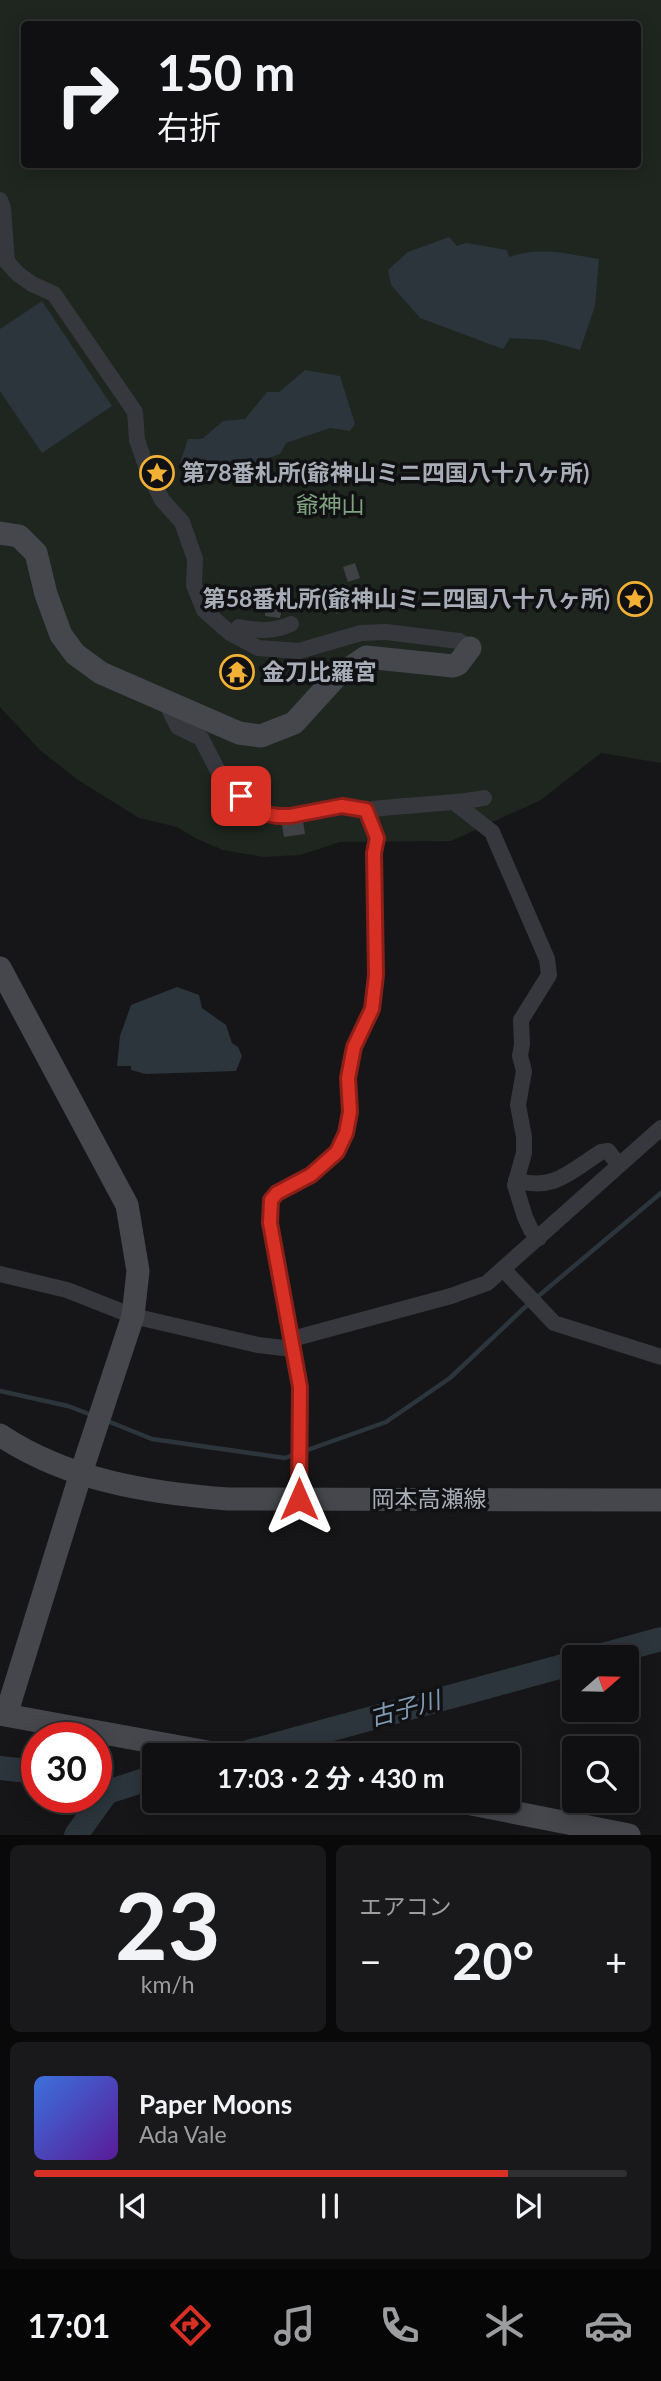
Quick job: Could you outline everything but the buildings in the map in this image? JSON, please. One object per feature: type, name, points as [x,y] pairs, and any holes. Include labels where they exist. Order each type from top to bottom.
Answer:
[{"type":"street","points":[[0,200],[7,262],[32,284],[54,294],[135,412],[136,440],[146,469],[162,500],[182,522],[195,559],[194,585],[204,610],[234,635],[258,648],[299,651],[360,633],[386,632],[459,641],[470,648],[458,664],[453,666],[366,657],[335,678],[294,723],[261,736],[239,733],[101,673],[75,654],[61,635],[46,594],[36,553],[19,536],[0,533]]},
{"type":"street","points":[[234,635],[239,627],[276,631],[291,624]]},
{"type":"street","points":[[165,701],[178,727],[201,737],[220,775],[261,813],[290,816],[342,806],[366,810],[402,804],[455,803],[484,799]]},
{"type":"street","points":[[455,803],[492,832],[547,959],[549,975],[521,1020],[520,1056],[524,1071],[518,1105],[524,1153],[515,1185],[525,1217],[531,1230],[539,1238]]},
{"type":"street","points":[[299,1499],[300,1387],[270,1223],[271,1200],[277,1193],[311,1175],[337,1152],[346,1133],[350,1112],[348,1078],[354,1047],[372,1009],[376,975],[374,853],[377,838],[366,810]]},
{"type":"street","points":[[0,968],[127,1205],[138,1271],[133,1316],[3,1714],[156,1743]]},
{"type":"street","points":[[0,1274],[66,1290],[133,1316],[258,1345],[292,1344],[487,1283],[661,1128]]},
{"type":"street","points":[[516,1180],[545,1185],[601,1152],[608,1151],[618,1164]]},
{"type":"street","points":[[504,1270],[554,1323],[661,1357]]},
{"type":"street","name":"岡本高瀬線","points":[[0,1434],[18,1447],[56,1465],[126,1487],[170,1495],[228,1499],[661,1500]]},
{"type":"street","points":[[517,1813],[629,1835]]},
{"type":"green space","name":"爺神山","points":[[0,0],[661,0],[661,763],[601,753],[541,800],[451,841],[340,842],[300,855],[263,857],[223,850],[177,827],[139,818],[78,780],[40,750],[0,707]]},
{"type":"shaded area","points":[[449,237],[457,246],[466,243],[507,250],[509,257],[543,251],[599,259],[595,306],[580,350],[544,340],[510,338],[503,349],[420,318],[391,285],[388,270],[408,252]]},
{"type":"shaded area","points":[[42,301],[112,406],[42,453],[0,391],[0,329]]},
{"type":"shaded area","points":[[305,370],[340,376],[355,424],[350,431],[330,428],[286,443],[280,454],[257,462],[233,463],[214,476],[189,477],[180,463],[188,439],[202,439],[223,421],[245,419],[267,392],[279,392]]},
{"type":"shaded area","points":[[177,987],[199,995],[202,1008],[226,1025],[232,1043],[238,1047],[242,1056],[236,1071],[146,1074],[131,1070],[131,1066],[117,1066],[120,1036],[131,1005]]},
{"type":"waterway","points":[[105,1420],[152,1439],[285,1458],[386,1422],[450,1378],[523,1309],[661,1193]]},
{"type":"waterway","points":[[0,1391],[68,1406],[94,1416]]},
{"type":"waterway","name":"古子川","points":[[639,1645],[661,1639]]},
{"type":"waterway","name":"古子川","points":[[281,1743],[562,1666]]},
{"type":"waterway","points":[[0,1768],[21,1770]]},
{"type":"waterway","name":"古子川","points":[[76,1835],[107,1792],[142,1781]]},
{"type":"place","name":"第78番札所(爺神山ミニ四国八十八ヶ所)","points":[[157,473]]},
{"type":"place","name":"第58番札所(爺神山ミニ四国八十八ヶ所)","points":[[635,599]]},
{"type":"place","name":"金刀比羅宮","points":[[237,672]]},
{"type":"route","points":[[241,796],[261,813],[277,816],[301,814],[326,807],[342,806],[366,810],[377,838],[374,853],[376,975],[372,1009],[354,1047],[348,1078],[350,1112],[346,1133],[337,1152],[311,1175],[277,1193],[271,1200],[270,1223],[300,1387],[299,1499]]}]
